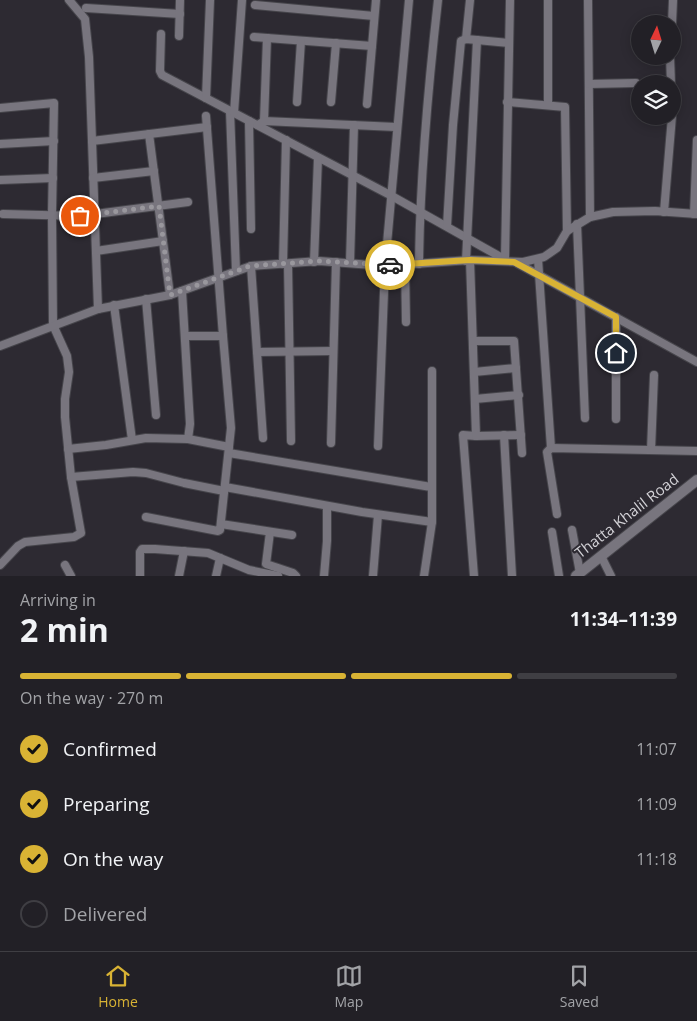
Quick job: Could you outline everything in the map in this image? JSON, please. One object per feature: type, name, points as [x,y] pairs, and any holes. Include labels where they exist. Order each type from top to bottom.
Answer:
[{"type":"street","points":[[69,0],[85,19]]},
{"type":"street","points":[[179,36],[180,0]]},
{"type":"street","points":[[206,98],[210,0]]},
{"type":"street","points":[[236,271],[232,112],[242,0]]},
{"type":"street","points":[[367,104],[376,0]]},
{"type":"street","points":[[378,446],[385,266],[396,127],[409,0]]},
{"type":"street","points":[[418,264],[419,211],[438,0]]},
{"type":"street","points":[[466,39],[470,0]]},
{"type":"street","points":[[509,261],[507,102],[510,0]]},
{"type":"street","points":[[548,0],[548,105]]},
{"type":"street","points":[[588,0],[590,217]]},
{"type":"street","points":[[672,15],[673,0]]},
{"type":"street","points":[[98,309],[90,57],[85,4],[180,14]]},
{"type":"street","points":[[255,5],[374,16]]},
{"type":"street","points":[[161,34],[160,71],[162,75],[249,121],[261,123],[396,127]]},
{"type":"street","points":[[254,37],[372,46]]},
{"type":"street","points":[[261,123],[267,38]]},
{"type":"street","points":[[447,226],[453,125],[461,42],[466,39],[509,43]]},
{"type":"street","points":[[297,102],[301,40]]},
{"type":"street","points":[[476,436],[467,238],[477,40]]},
{"type":"street","points":[[331,102],[336,43]]},
{"type":"street","points":[[589,84],[631,84]]},
{"type":"street","points":[[507,102],[548,105],[565,108],[566,110],[567,231]]},
{"type":"street","points":[[0,108],[54,103],[53,325],[67,356],[69,372],[65,399],[65,417],[71,477],[81,533],[74,537],[24,542],[0,565]]},
{"type":"street","points":[[146,517],[218,531],[221,524],[231,428],[206,116]]},
{"type":"street","points":[[249,121],[251,229]]},
{"type":"street","points":[[261,123],[318,158],[390,195],[697,362]]},
{"type":"street","points":[[350,263],[354,125]]},
{"type":"street","points":[[664,212],[671,125]]},
{"type":"street","points":[[92,141],[207,127]]},
{"type":"street","points":[[149,134],[170,295]]},
{"type":"street","points":[[0,144],[54,140]]},
{"type":"street","points":[[286,140],[285,264],[290,352],[291,441]]},
{"type":"street","points":[[0,346],[98,309],[170,295],[250,266],[314,262],[385,266],[468,260],[523,262],[544,257],[557,248],[567,231],[590,217],[614,212],[696,214],[697,140]]},
{"type":"street","points":[[314,262],[318,158]]},
{"type":"street","points":[[94,178],[154,171]]},
{"type":"street","points":[[0,180],[53,178]]},
{"type":"street","points":[[3,214],[95,215],[188,202]]},
{"type":"street","points":[[577,224],[585,418]]},
{"type":"street","points":[[96,251],[163,241]]},
{"type":"street","points":[[538,259],[551,448],[547,452],[557,514]]},
{"type":"street","points":[[331,443],[336,262]]},
{"type":"street","points":[[404,264],[406,322]]},
{"type":"street","points":[[250,266],[263,438]]},
{"type":"street","points":[[182,291],[190,424],[188,439]]},
{"type":"street","points":[[146,299],[156,415]]},
{"type":"street","points":[[114,305],[132,440]]},
{"type":"street","points":[[616,317],[616,419]]},
{"type":"street","points":[[185,336],[224,336]]},
{"type":"street","points":[[473,341],[513,340],[522,452]]},
{"type":"street","points":[[257,352],[334,351]]},
{"type":"street","points":[[474,372],[516,368]]},
{"type":"street","points":[[424,576],[432,522],[432,371]]},
{"type":"street","points":[[650,450],[654,376]]},
{"type":"street","points":[[475,399],[518,395]]},
{"type":"street","points":[[474,576],[463,435],[522,435]]},
{"type":"street","points":[[504,435],[512,576]]},
{"type":"street","points":[[68,449],[146,438],[188,439],[229,450],[431,487]]},
{"type":"street","points":[[551,448],[697,450]]},
{"type":"street","points":[[71,477],[133,472],[146,473],[184,483],[432,522]]},
{"type":"street","name":"Thatta Khalil Road","points":[[578,574],[697,480]]},
{"type":"street","points":[[324,576],[327,506]]},
{"type":"street","points":[[373,576],[378,514]]},
{"type":"street","points":[[221,524],[292,535]]},
{"type":"street","points":[[572,530],[578,574]]},
{"type":"street","points":[[270,532],[266,564],[293,573],[296,576]]},
{"type":"street","points":[[552,532],[559,576]]},
{"type":"street","points":[[140,576],[140,552],[142,549],[208,553],[254,574],[278,576]]},
{"type":"street","points":[[180,576],[184,551]]},
{"type":"street","points":[[600,556],[611,576]]},
{"type":"street","points":[[216,576],[220,558]]},
{"type":"street","points":[[65,566],[71,576]]},
{"type":"way so far","points":[[80,216],[159,206],[170,295],[250,266],[319,261],[390,265]]},
{"type":"route","points":[[390,265],[470,260],[514,262],[616,317],[616,353]]}]
